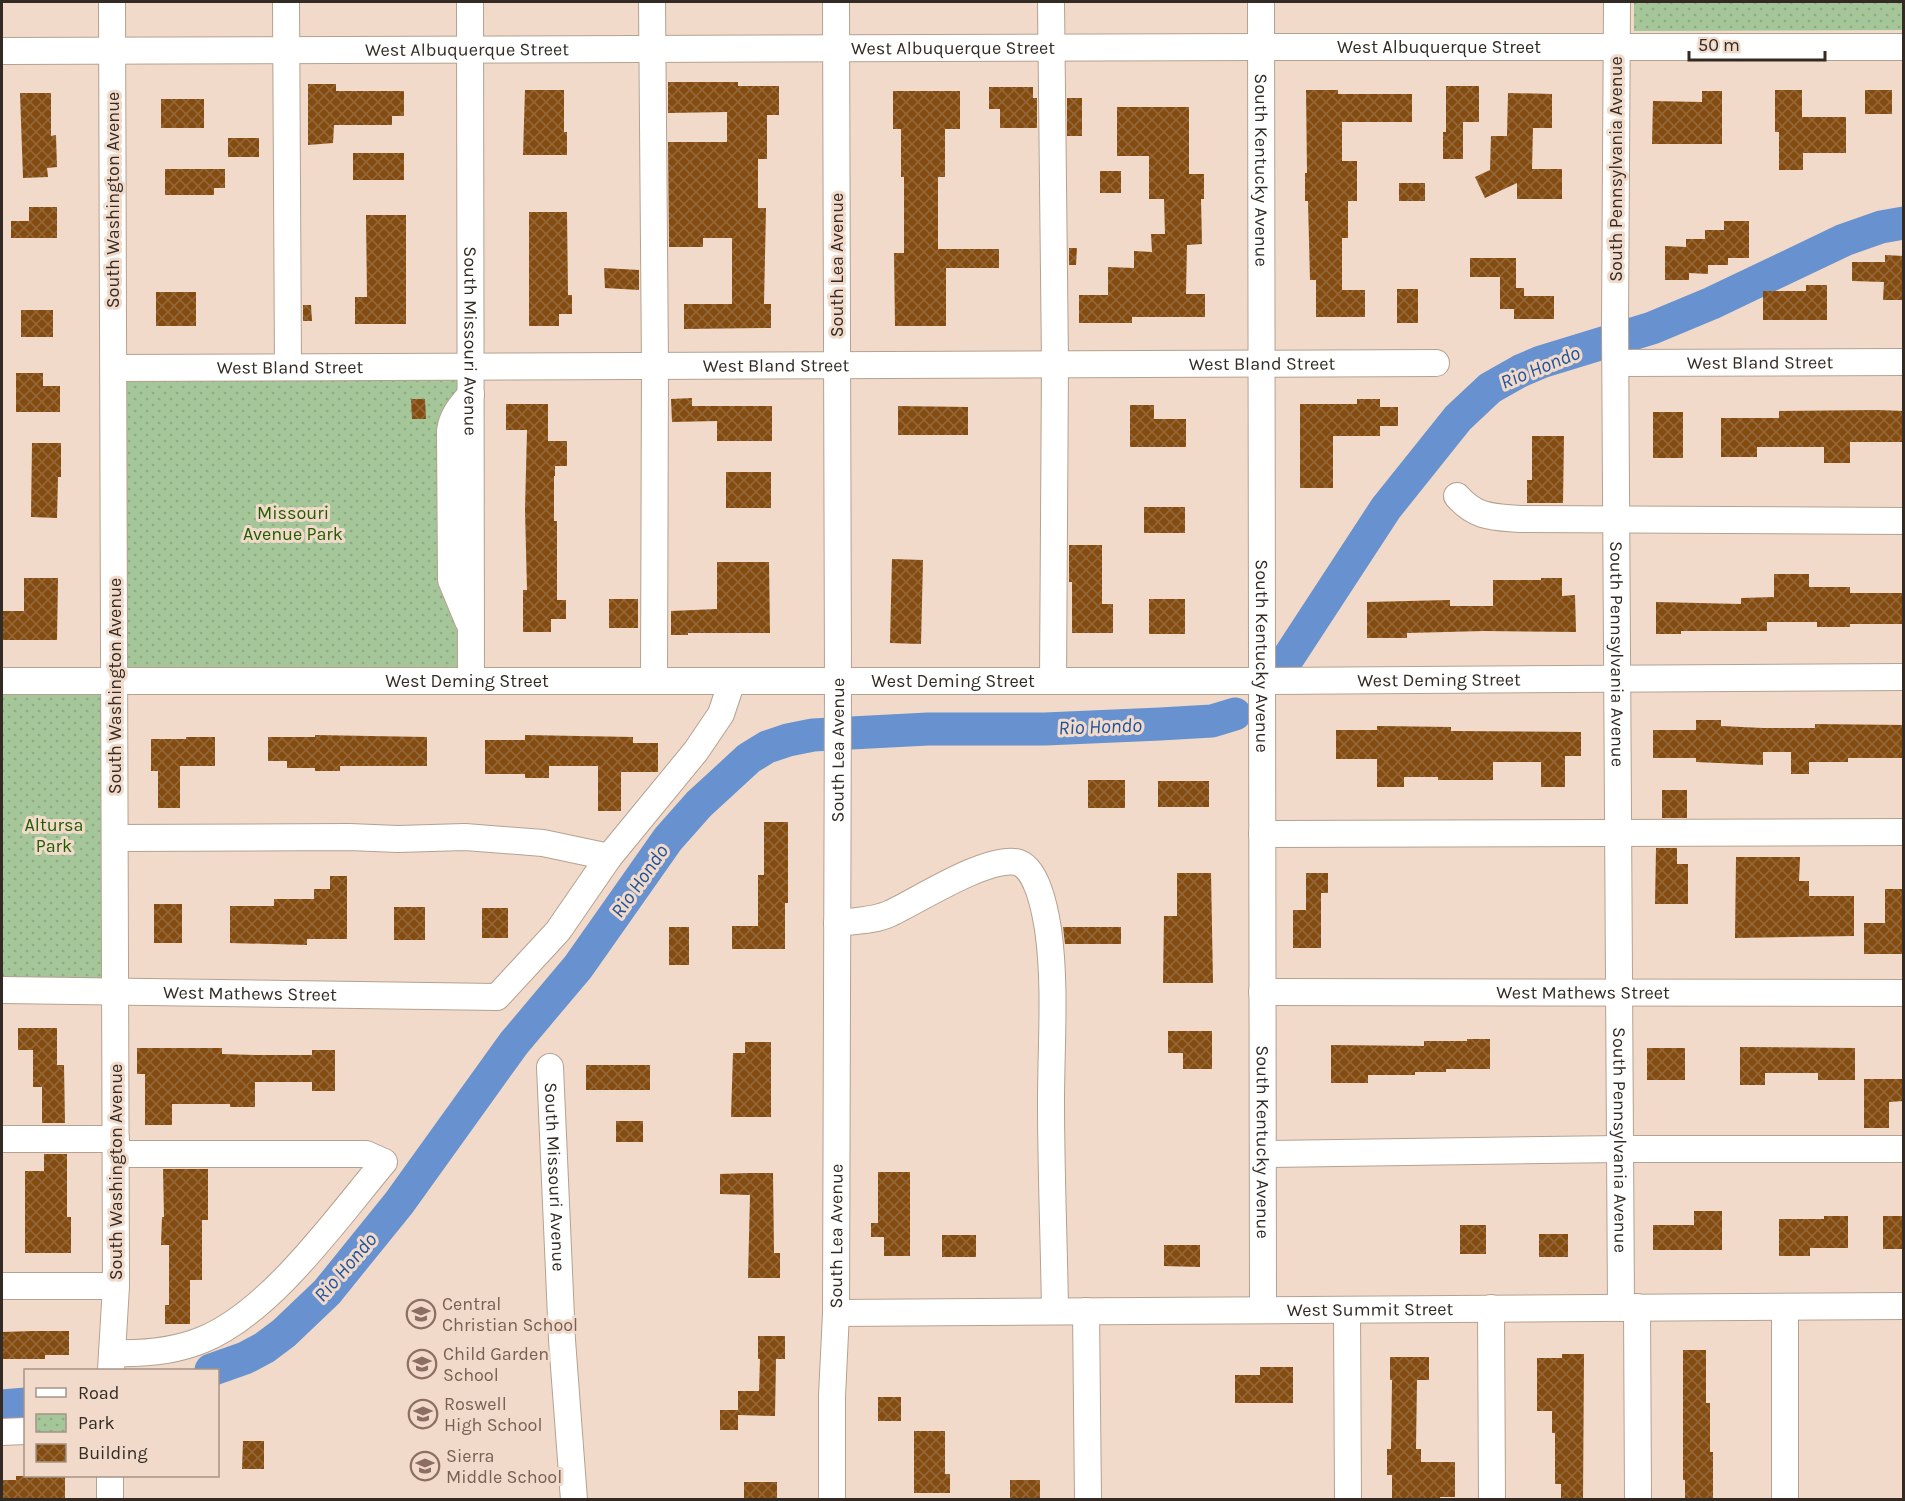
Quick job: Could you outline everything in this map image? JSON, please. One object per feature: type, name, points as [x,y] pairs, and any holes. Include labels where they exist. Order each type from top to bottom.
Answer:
[{"type":"street","name":"South Washington Avenue","points":[[112,2],[116,838],[116,1286],[112,1362]]},
{"type":"street","points":[[286,2],[288,367]]},
{"type":"street","name":"South Missouri Avenue","points":[[470,2],[471,681]]},
{"type":"street","points":[[652,2],[655,366],[654,681]]},
{"type":"street","name":"South Lea Avenue","points":[[832,1500],[832,1396],[836,1313],[838,681],[836,2]]},
{"type":"street","points":[[1051,2],[1055,364],[1053,681]]},
{"type":"street","name":"South Kentucky Avenue","points":[[1261,2],[1263,1310]]},
{"type":"street","name":"South Pennsylvania Avenue","points":[[1617,2],[1615,325],[1620,1149],[1638,1500]]},
{"type":"street","name":"West Albuquerque Street","points":[[2,51],[1617,46],[1904,48]]},
{"type":"street","name":"West Bland Street","points":[[1616,363],[1904,362]]},
{"type":"street","name":"West Bland Street","points":[[114,368],[1436,363]]},
{"type":"street","points":[[1457,496],[1466,507],[1478,514],[1495,518],[1617,521],[1904,521]]},
{"type":"street","name":"West Deming Street","points":[[2,681],[1262,681],[1904,677]]},
{"type":"street","points":[[116,838],[349,837],[398,839],[465,837],[543,843],[609,857],[702,742],[721,714],[732,681]]},
{"type":"street","points":[[1262,834],[1618,835],[1904,832]]},
{"type":"street","name":"West Mathews Street","points":[[2,990],[497,997],[558,931],[609,857]]},
{"type":"street","points":[[837,923],[889,915],[960,876],[1008,861],[1028,868],[1033,876],[1042,902],[1050,950],[1055,1311]]},
{"type":"street","name":"West Mathews Street","points":[[1262,992],[1904,993]]},
{"type":"street","name":"South Missouri Avenue","points":[[550,1067],[562,1340],[574,1500]]},
{"type":"street","points":[[2,1139],[116,1147],[366,1154],[384,1162],[292,1272],[254,1308],[225,1329],[202,1340],[178,1348],[112,1362]]},
{"type":"street","points":[[1263,1154],[1620,1149],[1904,1149]]},
{"type":"street","points":[[2,1286],[116,1286]]},
{"type":"street","name":"West Summit Street","points":[[836,1313],[1904,1306]]},
{"type":"street","points":[[1785,1307],[1785,1500]]},
{"type":"street","points":[[1491,1308],[1492,1500]]},
{"type":"street","points":[[1347,1310],[1348,1500]]},
{"type":"street","points":[[1086,1311],[1088,1500]]},
{"type":"street","points":[[2,1432],[24,1431]]},
{"type":"street","points":[[110,1477],[110,1500]]},
{"type":"green space","points":[[1634,2],[1903,2],[1903,30],[1634,31]]},
{"type":"green space","name":"Missouri Avenue Park","points":[[471,366],[471,681],[115,681],[114,368]]},
{"type":"green space","name":"Altursa Park","points":[[2,689],[106,689],[107,981],[2,981]]},
{"type":"building","points":[[668,82],[738,82],[738,86],[779,86],[779,115],[767,115],[767,159],[758,159],[758,208],[766,208],[764,304],[771,304],[771,328],[684,329],[684,304],[732,304],[732,238],[703,238],[703,247],[669,247],[668,142],[727,142],[727,112],[668,113]]},
{"type":"building","points":[[308,84],[336,84],[336,91],[404,91],[404,116],[392,116],[392,125],[334,125],[333,143],[308,145]]},
{"type":"building","points":[[1446,86],[1479,86],[1479,122],[1463,122],[1463,159],[1443,159],[1443,132],[1446,132]]},
{"type":"building","points":[[989,87],[1033,87],[1033,98],[1037,98],[1037,128],[1000,128],[1000,109],[989,109]]},
{"type":"building","points":[[525,90],[564,90],[564,132],[567,132],[567,155],[523,155]]},
{"type":"building","points":[[1306,90],[1338,90],[1338,94],[1412,94],[1412,122],[1342,122],[1342,161],[1357,161],[1357,201],[1348,201],[1348,238],[1342,238],[1342,290],[1365,290],[1365,317],[1316,317],[1316,280],[1310,280],[1308,201],[1305,201]]},
{"type":"building","points":[[1775,90],[1802,90],[1802,117],[1846,117],[1846,153],[1803,153],[1803,170],[1779,170],[1779,132],[1775,132]]},
{"type":"building","points":[[1865,90],[1892,90],[1892,114],[1865,114]]},
{"type":"building","points":[[893,91],[960,91],[960,129],[945,129],[945,177],[938,177],[938,249],[999,249],[999,268],[946,268],[946,326],[895,326],[894,253],[904,253],[904,177],[901,177],[901,129],[893,129]]},
{"type":"building","points":[[1702,91],[1722,91],[1722,144],[1652,144],[1653,101],[1702,102]]},
{"type":"building","points":[[20,93],[51,93],[51,136],[56,135],[57,167],[47,168],[48,177],[23,178]]},
{"type":"building","points":[[1508,93],[1552,94],[1552,128],[1533,128],[1532,169],[1562,169],[1562,199],[1517,199],[1517,183],[1485,198],[1475,177],[1490,170],[1491,136],[1507,136]]},
{"type":"building","points":[[1067,98],[1082,98],[1082,136],[1067,136]]},
{"type":"building","points":[[161,99],[204,99],[204,128],[161,128]]},
{"type":"building","points":[[1117,107],[1189,107],[1189,174],[1204,174],[1204,199],[1201,199],[1202,244],[1187,245],[1186,294],[1205,294],[1205,317],[1132,317],[1132,323],[1079,323],[1079,295],[1108,295],[1108,267],[1134,268],[1134,251],[1152,252],[1151,234],[1165,234],[1164,199],[1149,199],[1149,156],[1117,156]]},
{"type":"building","points":[[228,138],[259,138],[259,157],[228,157]]},
{"type":"building","points":[[353,153],[404,153],[404,180],[353,180]]},
{"type":"building","points":[[165,169],[225,169],[225,188],[214,188],[214,195],[165,195]]},
{"type":"building","points":[[1100,171],[1121,171],[1121,193],[1100,193]]},
{"type":"building","points":[[1399,183],[1425,183],[1425,201],[1399,201]]},
{"type":"building","points":[[29,207],[57,207],[57,238],[11,238],[11,221],[29,221]]},
{"type":"building","points":[[529,212],[567,212],[568,295],[572,295],[572,314],[559,314],[559,326],[529,326]]},
{"type":"building","points":[[366,215],[406,215],[406,324],[355,324],[355,297],[367,297]]},
{"type":"building","points":[[1724,221],[1749,221],[1749,258],[1728,258],[1728,265],[1708,265],[1708,274],[1689,273],[1689,280],[1665,280],[1665,246],[1686,247],[1686,239],[1705,239],[1705,230],[1724,230]]},
{"type":"building","points":[[1069,248],[1077,248],[1076,265],[1069,265]]},
{"type":"building","points":[[1885,255],[1904,256],[1904,300],[1883,300],[1884,282],[1852,281],[1852,262],[1885,262]]},
{"type":"building","points":[[1470,258],[1516,258],[1516,288],[1524,288],[1524,296],[1554,296],[1554,319],[1514,319],[1514,309],[1500,309],[1500,277],[1470,277]]},
{"type":"building","points":[[604,268],[639,270],[639,290],[605,288]]},
{"type":"building","points":[[1806,285],[1827,285],[1827,320],[1763,320],[1763,291],[1806,291]]},
{"type":"building","points":[[1397,289],[1418,289],[1418,323],[1397,323]]},
{"type":"building","points":[[156,292],[196,292],[196,326],[156,326]]},
{"type":"building","points":[[303,305],[311,305],[312,321],[303,321]]},
{"type":"building","points":[[21,310],[53,310],[53,337],[21,337]]},
{"type":"building","points":[[16,373],[43,373],[43,386],[60,386],[60,412],[16,412]]},
{"type":"building","points":[[692,398],[692,406],[772,406],[772,441],[717,441],[717,421],[672,422],[671,399]]},
{"type":"building","points":[[411,399],[425,399],[426,419],[412,419]]},
{"type":"building","points":[[1357,399],[1380,399],[1380,407],[1398,407],[1398,426],[1380,426],[1380,436],[1333,436],[1333,488],[1300,488],[1300,404],[1357,404]]},
{"type":"building","points":[[506,404],[548,404],[548,441],[567,441],[567,466],[555,466],[554,476],[554,521],[557,521],[557,600],[566,600],[566,619],[551,619],[551,632],[523,632],[523,590],[527,590],[525,510],[527,430],[506,430]]},
{"type":"building","points":[[1130,405],[1154,405],[1154,419],[1186,419],[1186,447],[1130,447]]},
{"type":"building","points":[[898,406],[968,407],[968,435],[898,435]]},
{"type":"building","points":[[1779,411],[1904,411],[1904,442],[1850,442],[1850,463],[1824,463],[1824,447],[1757,447],[1757,457],[1721,457],[1721,418],[1779,418]]},
{"type":"building","points":[[1653,412],[1683,412],[1683,458],[1653,458]]},
{"type":"building","points":[[1532,436],[1564,436],[1563,503],[1527,503],[1527,480],[1532,480]]},
{"type":"building","points":[[32,443],[61,443],[61,477],[58,477],[57,518],[31,517]]},
{"type":"building","points":[[726,472],[771,472],[771,508],[726,508]]},
{"type":"building","points":[[1144,507],[1185,507],[1185,533],[1144,533]]},
{"type":"building","points":[[1069,545],[1102,545],[1102,604],[1113,604],[1113,633],[1072,633]]},
{"type":"building","points":[[892,559],[923,560],[921,644],[890,643]]},
{"type":"building","points":[[717,562],[769,562],[770,633],[671,635],[671,611],[717,609]]},
{"type":"building","points":[[1774,574],[1809,574],[1809,587],[1850,587],[1850,593],[1904,593],[1904,624],[1850,624],[1850,627],[1817,627],[1817,622],[1767,622],[1767,631],[1681,631],[1681,634],[1656,634],[1656,602],[1741,604],[1741,598],[1774,597]]},
{"type":"building","points":[[24,578],[58,578],[57,640],[2,640],[2,611],[24,611]]},
{"type":"building","points":[[1541,578],[1562,578],[1562,596],[1575,595],[1576,632],[1407,633],[1407,638],[1367,638],[1367,602],[1450,600],[1450,606],[1493,606],[1493,580],[1541,580]]},
{"type":"building","points":[[609,599],[638,599],[638,628],[609,628]]},
{"type":"building","points":[[1149,599],[1185,599],[1185,634],[1149,634]]},
{"type":"building","points":[[1696,720],[1721,720],[1721,726],[1763,728],[1815,728],[1815,724],[1904,725],[1904,758],[1848,758],[1848,762],[1809,762],[1809,774],[1791,774],[1791,752],[1763,752],[1763,765],[1696,762],[1696,758],[1653,758],[1653,730],[1696,730]]},
{"type":"building","points":[[1377,726],[1451,727],[1451,731],[1581,732],[1581,756],[1565,756],[1565,787],[1541,787],[1541,762],[1493,762],[1493,780],[1438,780],[1438,777],[1404,777],[1404,787],[1377,787],[1377,759],[1336,759],[1336,730],[1377,730]]},
{"type":"building","points":[[315,735],[427,737],[427,766],[340,766],[340,771],[315,771],[315,768],[287,768],[287,761],[268,761],[268,737],[315,737]]},
{"type":"building","points":[[525,735],[633,737],[633,743],[658,743],[658,772],[621,772],[621,811],[598,811],[598,766],[549,766],[549,778],[525,778],[525,774],[485,774],[485,740],[525,740]]},
{"type":"building","points":[[186,737],[215,737],[215,766],[180,766],[180,808],[158,808],[158,771],[151,771],[151,739],[186,739]]},
{"type":"building","points":[[1088,780],[1125,780],[1125,808],[1088,808]]},
{"type":"building","points":[[1158,781],[1209,781],[1209,807],[1158,807]]},
{"type":"building","points":[[1662,790],[1687,790],[1687,818],[1662,818]]},
{"type":"building","points":[[764,822],[788,822],[788,903],[785,903],[785,949],[732,949],[732,926],[758,926],[758,875],[764,875]]},
{"type":"building","points":[[1656,848],[1677,848],[1677,864],[1688,864],[1688,904],[1655,904]]},
{"type":"building","points":[[1736,857],[1800,857],[1799,881],[1809,881],[1809,896],[1854,896],[1854,936],[1735,938]]},
{"type":"building","points":[[1177,873],[1211,873],[1213,983],[1163,983],[1164,916],[1177,916]]},
{"type":"building","points":[[1306,873],[1328,873],[1328,893],[1321,893],[1321,948],[1293,948],[1293,910],[1306,910]]},
{"type":"building","points":[[330,876],[347,876],[347,939],[307,939],[307,945],[230,943],[230,906],[274,906],[274,899],[314,899],[314,889],[330,889]]},
{"type":"building","points":[[1885,889],[1904,889],[1904,954],[1864,954],[1864,923],[1885,923]]},
{"type":"building","points":[[154,904],[182,904],[182,943],[154,943]]},
{"type":"building","points":[[394,907],[425,907],[425,940],[394,940]]},
{"type":"building","points":[[482,908],[508,908],[508,938],[482,938]]},
{"type":"building","points":[[669,927],[689,927],[689,965],[669,965]]},
{"type":"building","points":[[1063,927],[1121,927],[1121,944],[1065,944]]},
{"type":"building","points":[[18,1028],[57,1028],[57,1065],[64,1065],[65,1123],[42,1123],[42,1087],[33,1087],[33,1050],[18,1050]]},
{"type":"building","points":[[1168,1031],[1212,1031],[1212,1069],[1183,1069],[1183,1053],[1168,1053]]},
{"type":"building","points":[[1467,1039],[1490,1039],[1490,1069],[1446,1069],[1446,1072],[1415,1072],[1415,1075],[1368,1075],[1368,1083],[1331,1083],[1331,1045],[1424,1046],[1424,1041],[1467,1041]]},
{"type":"building","points":[[745,1042],[771,1042],[771,1117],[731,1117],[733,1053],[745,1053]]},
{"type":"building","points":[[1740,1047],[1855,1048],[1855,1080],[1818,1080],[1818,1073],[1765,1073],[1765,1085],[1740,1085]]},
{"type":"building","points":[[137,1048],[222,1048],[222,1054],[255,1055],[312,1055],[312,1050],[335,1050],[335,1091],[312,1091],[312,1082],[255,1082],[255,1107],[230,1107],[230,1104],[172,1104],[172,1125],[145,1125],[145,1074],[137,1074]]},
{"type":"building","points":[[1647,1048],[1685,1048],[1685,1080],[1647,1080]]},
{"type":"building","points":[[586,1065],[650,1065],[650,1090],[586,1090]]},
{"type":"building","points":[[1864,1079],[1904,1079],[1904,1101],[1889,1102],[1889,1128],[1864,1128]]},
{"type":"building","points":[[616,1121],[643,1121],[643,1142],[616,1142]]},
{"type":"building","points":[[44,1154],[67,1154],[67,1217],[71,1217],[71,1253],[25,1253],[25,1171],[44,1171]]},
{"type":"building","points":[[163,1169],[208,1169],[208,1220],[202,1220],[202,1280],[190,1280],[190,1324],[165,1324],[165,1305],[169,1305],[169,1245],[161,1245],[162,1217],[164,1217]]},
{"type":"building","points":[[878,1172],[910,1172],[910,1256],[884,1256],[884,1237],[871,1237],[871,1223],[878,1223]]},
{"type":"building","points":[[773,1173],[774,1253],[780,1253],[780,1278],[748,1278],[750,1195],[720,1194],[720,1174]]},
{"type":"building","points":[[1694,1211],[1722,1211],[1722,1250],[1653,1250],[1653,1225],[1694,1225]]},
{"type":"building","points":[[1824,1216],[1848,1216],[1848,1248],[1810,1248],[1810,1256],[1779,1256],[1779,1219],[1824,1219]]},
{"type":"building","points":[[1883,1216],[1904,1216],[1904,1249],[1883,1249]]},
{"type":"building","points":[[1460,1225],[1486,1225],[1486,1254],[1460,1254]]},
{"type":"building","points":[[1539,1234],[1568,1234],[1568,1257],[1539,1257]]},
{"type":"building","points":[[942,1235],[976,1235],[976,1257],[942,1257]]},
{"type":"building","points":[[1164,1245],[1200,1245],[1200,1267],[1164,1266]]},
{"type":"building","points":[[69,1331],[69,1355],[45,1355],[45,1359],[2,1359],[2,1332]]},
{"type":"building","points":[[758,1336],[785,1336],[785,1359],[776,1359],[775,1416],[738,1415],[738,1391],[759,1391]]},
{"type":"building","points":[[1683,1350],[1706,1350],[1706,1403],[1710,1403],[1713,1500],[1685,1500]]},
{"type":"building","points":[[1562,1354],[1584,1354],[1583,1500],[1561,1500],[1561,1484],[1555,1484],[1555,1433],[1552,1433],[1552,1411],[1537,1411],[1537,1358],[1562,1358]]},
{"type":"building","points":[[1390,1357],[1429,1357],[1429,1380],[1417,1380],[1416,1449],[1421,1449],[1421,1462],[1455,1462],[1455,1497],[1440,1497],[1440,1500],[1392,1500],[1392,1475],[1387,1475],[1387,1449],[1391,1449]]},
{"type":"building","points":[[1260,1367],[1293,1367],[1293,1403],[1235,1403],[1235,1375],[1260,1375]]},
{"type":"building","points":[[878,1397],[901,1397],[901,1421],[878,1421]]},
{"type":"building","points":[[720,1410],[738,1410],[738,1430],[720,1430]]},
{"type":"building","points":[[914,1431],[945,1431],[945,1474],[950,1474],[950,1493],[914,1493]]},
{"type":"building","points":[[243,1441],[264,1441],[264,1469],[242,1469]]},
{"type":"building","points":[[16,1476],[65,1477],[65,1500],[2,1500],[2,1480],[16,1480]]},
{"type":"building","points":[[1010,1480],[1040,1480],[1040,1500],[1010,1500]]},
{"type":"building","points":[[744,1482],[777,1482],[777,1500],[744,1500]]},
{"type":"waterway","name":"Rio Hondo","points":[[1288,658],[1386,508],[1458,418],[1490,388],[1541,362],[1652,328],[1712,303],[1844,240],[1881,227],[1904,223]]},
{"type":"waterway","name":"Rio Hondo","points":[[214,1369],[245,1358],[264,1348],[284,1333],[327,1292],[399,1203],[514,1043],[578,967],[668,839],[699,804],[749,758],[767,747],[813,735],[928,729],[1045,729],[1160,724],[1212,721],[1235,714]]},
{"type":"waterway","name":"Rio Hondo","points":[[2,1406],[24,1404]]},
{"type":"place","name":"Central Christian School","points":[[421,1314]]},
{"type":"place","name":"Child Garden School","points":[[422,1364]]},
{"type":"place","name":"Roswell High School","points":[[423,1414]]},
{"type":"place","name":"Sierra Middle School","points":[[425,1466]]}]
